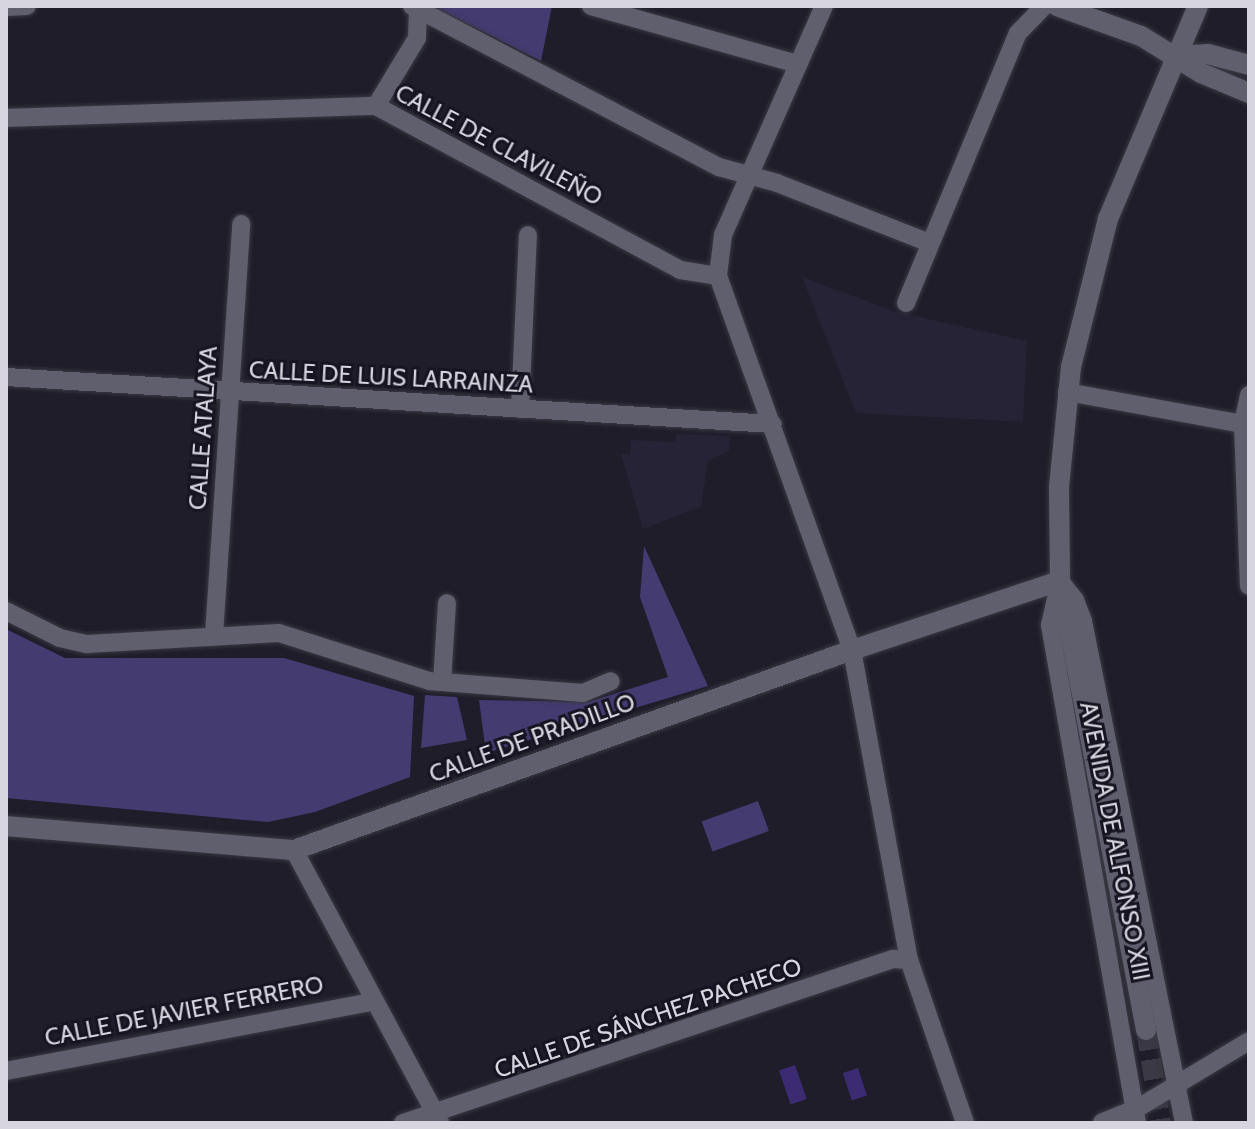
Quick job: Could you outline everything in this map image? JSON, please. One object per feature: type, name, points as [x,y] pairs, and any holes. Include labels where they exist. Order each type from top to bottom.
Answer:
[{"type":"street","points":[[6,7],[27,6]]},
{"type":"street","points":[[591,6],[797,64]]},
{"type":"street","points":[[824,6],[723,235],[718,276],[852,650],[909,960],[965,1123]]},
{"type":"street","points":[[906,303],[1018,33],[1044,6]]},
{"type":"street","points":[[1057,6],[1141,36],[1201,73],[1249,93]]},
{"type":"street","name":"AVENIDA DE ALFONSO XIII","points":[[1146,1030],[1060,581],[1059,487],[1067,392],[1108,219],[1198,6]]},
{"type":"street","points":[[376,106],[417,38],[417,7],[719,167],[929,243]]},
{"type":"street","points":[[1178,56],[1208,54],[1249,65]]},
{"type":"street","name":"CALLE DE CLAVILEÑO","points":[[6,118],[376,106],[680,270],[718,276]]},
{"type":"street","name":"CALLE ATALAYA","points":[[214,635],[241,224]]},
{"type":"street","points":[[520,409],[528,235]]},
{"type":"street","name":"CALLE DE LUIS LARRAINZA","points":[[6,377],[773,424]]},
{"type":"street","points":[[1067,392],[1246,424]]},
{"type":"street","points":[[1249,395],[1246,424],[1249,586]]},
{"type":"street","name":"AVENIDA DE ALFONSO XIII","points":[[1060,581],[1075,600],[1083,621],[1184,1123]]},
{"type":"street","name":"AVENIDA DE ALFONSO XIII","points":[[1060,581],[1050,625],[1130,1064],[1135,1117]]},
{"type":"street","name":"CALLE DE PRADILLO","points":[[6,826],[294,850],[852,650],[1060,581]]},
{"type":"street","points":[[442,682],[447,603]]},
{"type":"street","points":[[6,611],[60,638],[87,644],[214,635],[300,637],[442,682],[583,693],[611,681]]},
{"type":"street","points":[[294,850],[372,1002],[438,1119]]},
{"type":"street","name":"CALLE DE SÁNCHEZ PACHECO","points":[[403,1123],[438,1119],[893,959],[909,960]]},
{"type":"street","name":"CALLE DE JAVIER FERRERO","points":[[6,1071],[372,1002]]},
{"type":"street","points":[[1103,1123],[1135,1117],[1249,1041]]},
{"type":"shaded area","points":[[440,6],[552,6],[541,61],[438,9]]},
{"type":"shaded area","points":[[802,277],[897,312],[1027,341],[1023,422],[856,413]]},
{"type":"shaded area","points":[[676,434],[730,436],[729,451],[708,461],[701,507],[643,529],[621,454],[630,454],[631,440],[675,442]]},
{"type":"shaded area","points":[[644,546],[708,686],[486,753],[479,700],[588,702],[668,677],[640,597]]},
{"type":"shaded area","points":[[6,629],[65,658],[284,658],[414,696],[410,777],[315,812],[268,822],[6,798]]},
{"type":"shaded area","points":[[425,695],[457,697],[467,740],[421,748]]},
{"type":"shaded area","points":[[758,801],[769,831],[713,852],[702,822]]},
{"type":"shaded area","points":[[795,1065],[807,1099],[791,1105],[779,1071]]},
{"type":"shaded area","points":[[858,1068],[867,1096],[852,1101],[843,1073]]},
{"type":"tunnel","points":[[1146,1030],[1161,1123]]}]
